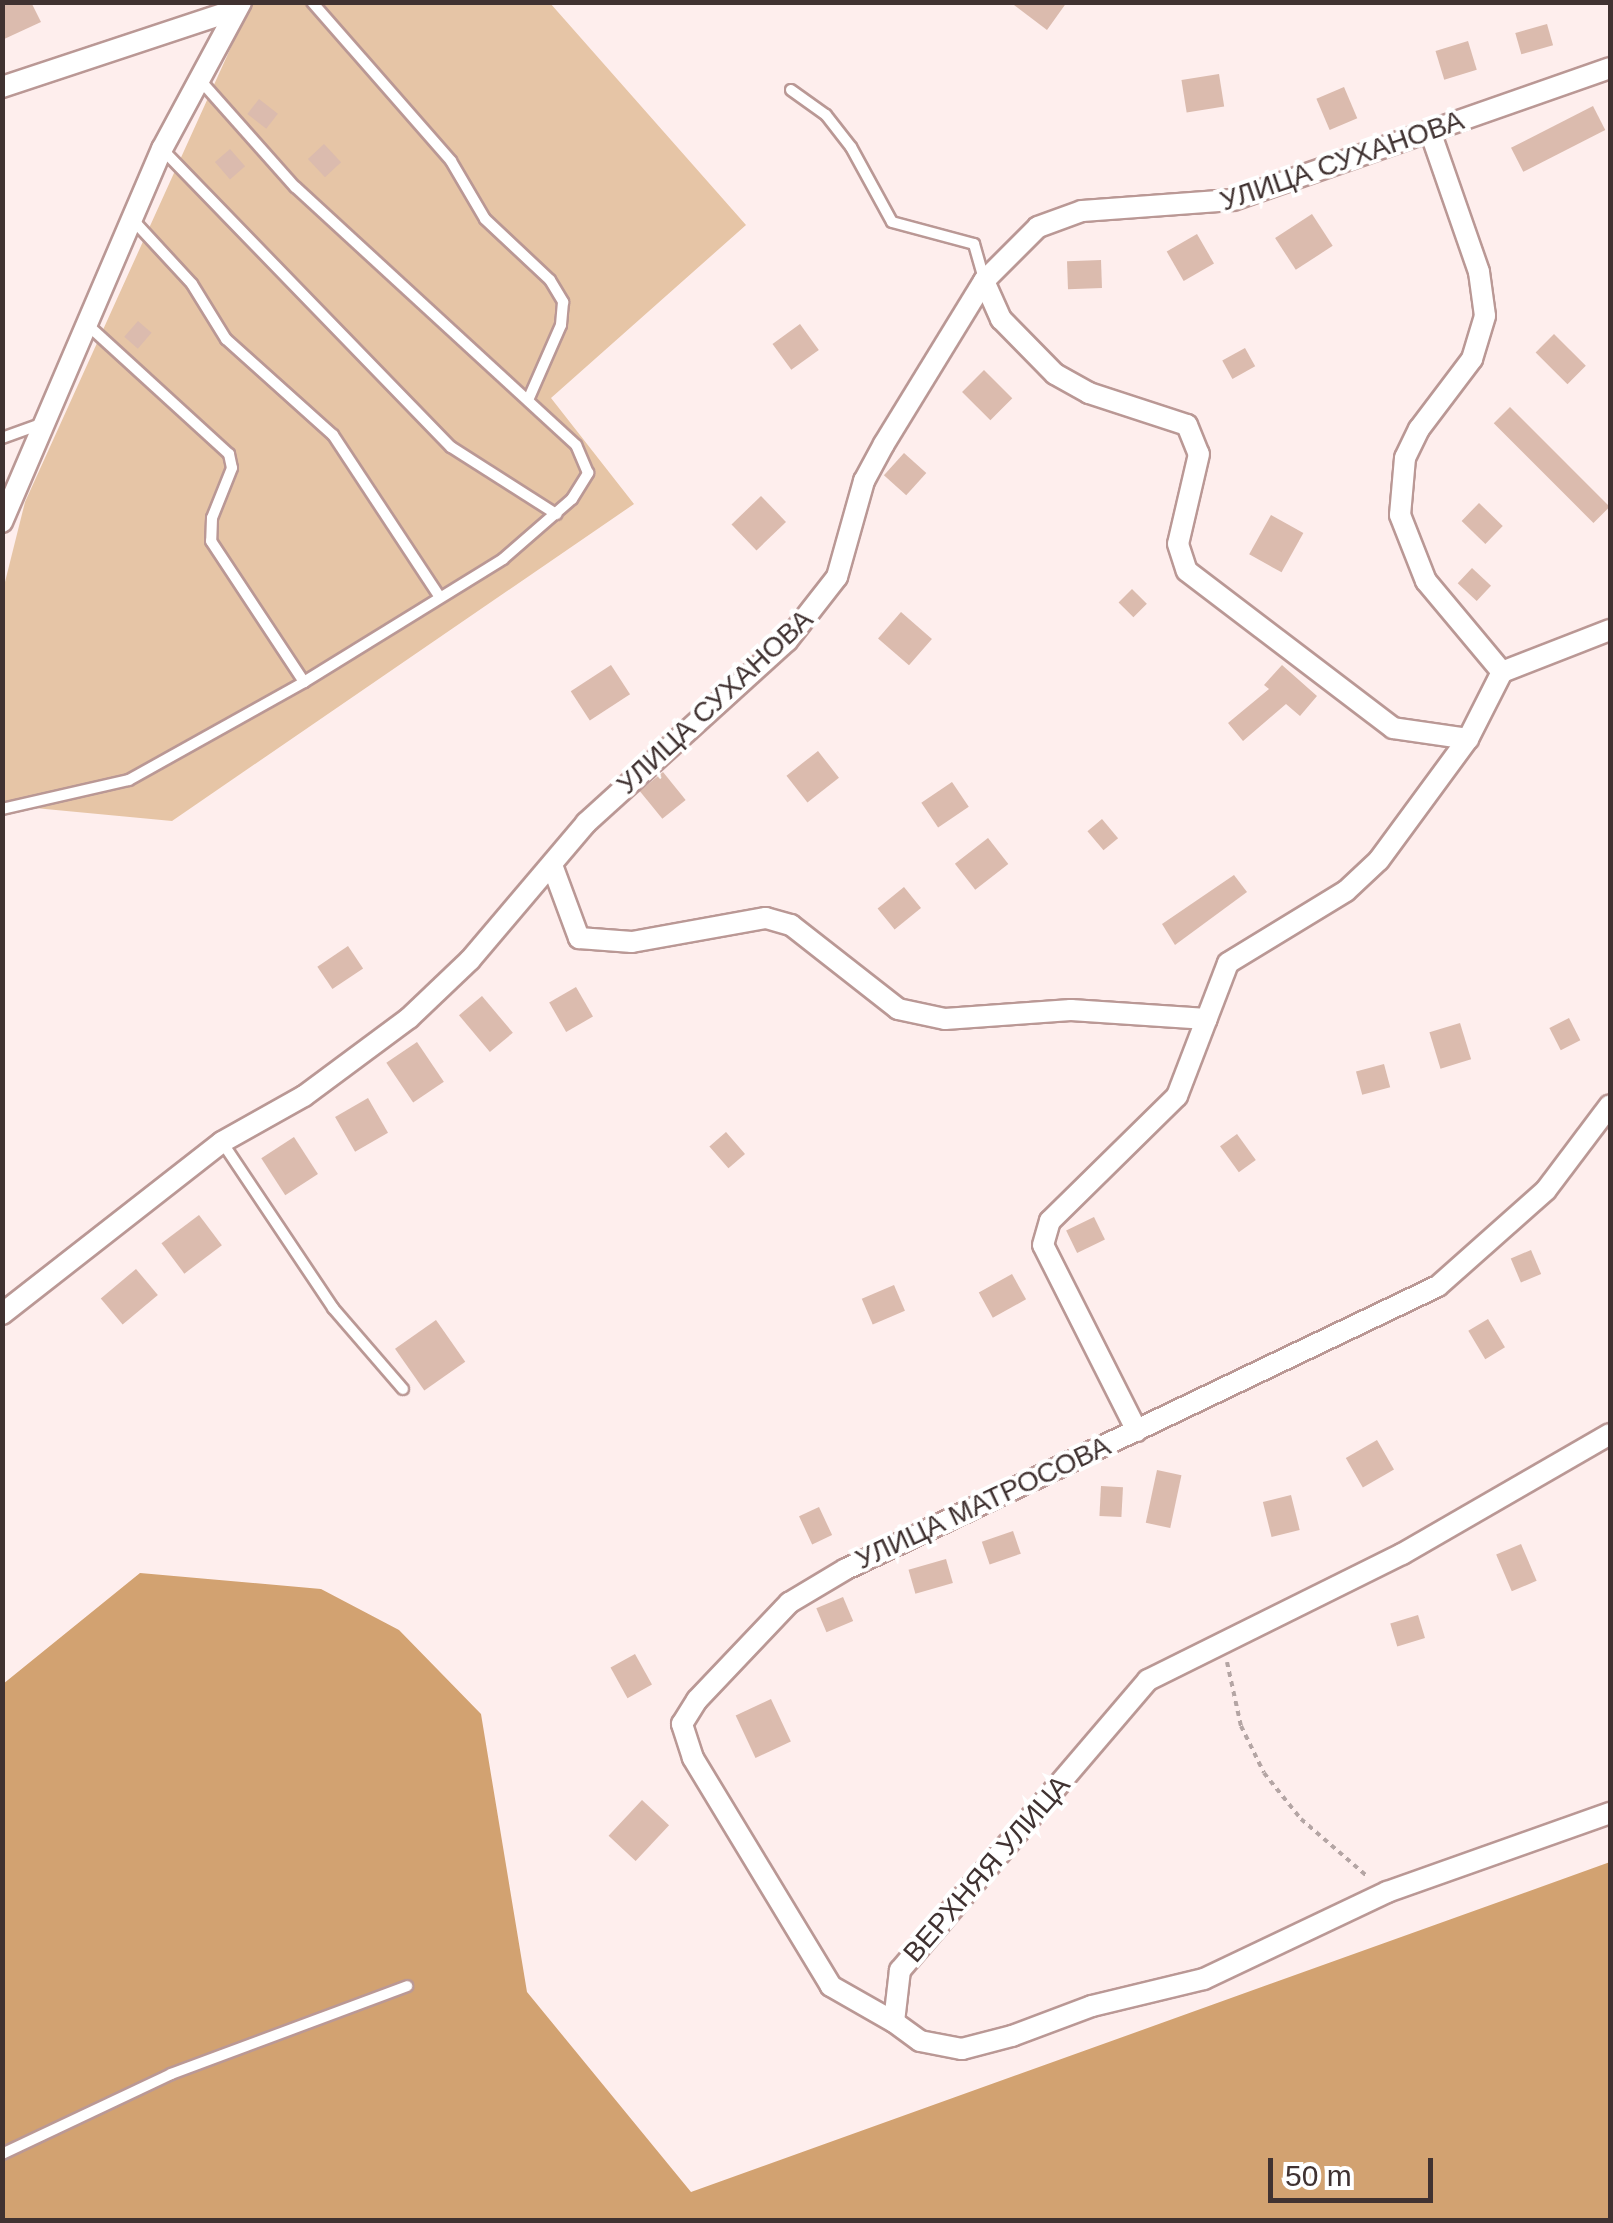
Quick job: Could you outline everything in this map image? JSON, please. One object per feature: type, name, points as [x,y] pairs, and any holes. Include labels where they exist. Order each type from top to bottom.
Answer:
[{"type":"street","points":[[2,522],[91,328],[162,149],[238,6]]},
{"type":"street","points":[[2,88],[238,6]]},
{"type":"street","name":"УЛИЦА СУХАНОВА","points":[[2,1314],[222,1142],[304,1096],[409,1018],[470,960],[586,823],[822,602],[838,577],[864,481],[984,281],[1017,244],[1060,217],[1108,208],[1211,206],[1430,134],[1610,68]]},
{"type":"street","points":[[1430,134],[1478,272],[1485,316],[1472,359],[1418,429],[1405,458],[1400,515],[1426,581],[1502,672]]},
{"type":"street","points":[[984,281],[1001,319],[1054,374],[1089,393],[1187,425],[1200,454],[1178,544],[1187,571],[1393,728],[1468,739]]},
{"type":"street","points":[[1137,1431],[1043,1245],[1050,1221],[1177,1096],[1228,964],[1357,880],[1419,810],[1468,739],[1502,672],[1610,630]]},
{"type":"street","points":[[552,864],[579,938],[632,942],[766,918],[791,925],[898,1010],[945,1020],[1071,1010],[1206,1019]]},
{"type":"street","name":"УЛИЦА МАТРОСОВА","points":[[894,2022],[831,1986],[693,1758],[682,1724],[789,1603],[1038,1472],[1137,1431],[1438,1286],[1546,1190],[1610,1105]]},
{"type":"street","name":"ВЕРХНЯЯ УЛИЦА","points":[[894,2022],[900,1970],[1148,1680],[1221,1638],[1402,1554],[1610,1434]]},
{"type":"street","points":[[894,2022],[920,2041],[962,2049],[1012,2036],[1092,2006],[1204,1979],[1387,1892],[1610,1813]]},
{"type":"lane","points":[[312,2],[450,161],[486,219],[550,280],[563,302],[561,325],[529,398]]},
{"type":"lane","points":[[2,809],[129,780],[304,682],[502,559],[583,486],[587,460],[529,398],[294,186],[199,79]]},
{"type":"lane","points":[[791,90],[826,115],[851,146],[892,222],[974,244],[984,281]]},
{"type":"lane","points":[[162,149],[451,447],[556,514]]},
{"type":"lane","points":[[132,220],[192,284],[226,339],[333,434],[440,597]]},
{"type":"lane","points":[[91,328],[229,454],[232,468],[212,518],[210,541],[304,682]]},
{"type":"lane","points":[[2,438],[50,420]]},
{"type":"lane","points":[[222,1142],[332,1308],[402,1389]]},
{"type":"lane","points":[[2,2154],[171,2074],[407,1986]]},
{"type":"path","points":[[1221,1638],[1241,1726],[1264,1774],[1300,1819],[1387,1892]]},
{"type":"shaded area","points":[[251,3],[550,3],[746,225],[551,398],[634,504],[172,821],[3,805],[3,590],[25,502]]},
{"type":"shaded area","points":[[140,1573],[321,1589],[399,1630],[481,1714],[527,1992],[691,2192],[1610,1862],[1610,2220],[3,2220],[3,1684]]},
{"type":"building","points":[[2,2],[31,2],[41,22],[2,40]]},
{"type":"building","points":[[1010,2],[1067,2],[1047,30]]},
{"type":"building","points":[[1547,24],[1553,45],[1521,54],[1515,33]]},
{"type":"building","points":[[1468,41],[1477,70],[1444,80],[1435,51]]},
{"type":"building","points":[[1219,74],[1224,107],[1187,113],[1181,80]]},
{"type":"building","points":[[1344,87],[1357,118],[1330,130],[1316,99]]},
{"type":"building","points":[[259,99],[278,114],[266,129],[247,114]]},
{"type":"building","points":[[1593,106],[1605,130],[1523,172],[1511,148]]},
{"type":"building","points":[[324,144],[341,162],[325,177],[308,159]]},
{"type":"building","points":[[230,149],[245,166],[230,179],[215,162]]},
{"type":"building","points":[[1312,214],[1333,246],[1296,270],[1275,238]]},
{"type":"building","points":[[1197,234],[1214,263],[1184,281],[1167,252]]},
{"type":"building","points":[[1101,260],[1102,288],[1068,289],[1067,261]]},
{"type":"building","points":[[138,321],[152,333],[138,349],[124,337]]},
{"type":"building","points":[[800,324],[819,350],[791,370],[772,344]]},
{"type":"building","points":[[1554,334],[1586,366],[1567,384],[1536,352]]},
{"type":"building","points":[[1245,348],[1255,366],[1232,379],[1222,361]]},
{"type":"building","points":[[984,370],[1012,398],[990,420],[962,392]]},
{"type":"building","points":[[1510,407],[1610,507],[1593,523],[1494,423]]},
{"type":"building","points":[[904,453],[926,473],[906,495],[884,475]]},
{"type":"building","points":[[761,496],[786,522],[757,550],[732,524]]},
{"type":"building","points":[[1479,503],[1503,526],[1485,544],[1462,521]]},
{"type":"building","points":[[1271,515],[1303,533],[1282,572],[1249,554]]},
{"type":"building","points":[[1472,568],[1491,586],[1477,601],[1458,583]]},
{"type":"building","points":[[1132,589],[1147,604],[1133,617],[1119,602]]},
{"type":"building","points":[[901,612],[932,639],[909,665],[878,638]]},
{"type":"building","points":[[611,665],[630,694],[590,720],[571,691]]},
{"type":"building","points":[[1282,665],[1317,696],[1300,716],[1286,704],[1243,741],[1228,723],[1269,689],[1264,685]]},
{"type":"building","points":[[818,751],[839,778],[807,802],[786,776]]},
{"type":"building","points":[[663,772],[686,800],[662,819],[640,791]]},
{"type":"building","points":[[952,782],[969,807],[938,828],[921,803]]},
{"type":"building","points":[[1102,819],[1118,838],[1104,850],[1087,831]]},
{"type":"building","points":[[988,838],[1008,864],[975,890],[955,864]]},
{"type":"building","points":[[1234,875],[1247,892],[1175,945],[1162,924]]},
{"type":"building","points":[[904,887],[921,908],[895,929],[878,908]]},
{"type":"building","points":[[348,946],[363,968],[332,989],[317,967]]},
{"type":"building","points":[[576,987],[593,1016],[566,1032],[549,1002]]},
{"type":"building","points":[[482,996],[513,1033],[490,1052],[459,1015]]},
{"type":"building","points":[[1569,1018],[1580,1040],[1561,1050],[1549,1028]]},
{"type":"building","points":[[1460,1023],[1471,1059],[1441,1069],[1429,1032]]},
{"type":"building","points":[[417,1042],[444,1082],[413,1102],[386,1063]]},
{"type":"building","points":[[1384,1064],[1390,1087],[1362,1095],[1356,1072]]},
{"type":"building","points":[[368,1098],[388,1133],[355,1152],[335,1117]]},
{"type":"building","points":[[726,1132],[745,1154],[728,1168],[709,1146]]},
{"type":"building","points":[[1237,1134],[1256,1160],[1239,1172],[1220,1146]]},
{"type":"building","points":[[294,1137],[318,1174],[285,1195],[261,1158]]},
{"type":"building","points":[[199,1215],[222,1245],[184,1274],[161,1243]]},
{"type":"building","points":[[1094,1217],[1105,1239],[1077,1253],[1066,1231]]},
{"type":"building","points":[[1531,1250],[1541,1274],[1521,1283],[1511,1259]]},
{"type":"building","points":[[136,1269],[158,1295],[123,1325],[101,1299]]},
{"type":"building","points":[[1012,1274],[1026,1299],[993,1318],[979,1292]]},
{"type":"building","points":[[894,1285],[905,1311],[873,1324],[862,1299]]},
{"type":"building","points":[[1488,1319],[1505,1347],[1485,1359],[1468,1331]]},
{"type":"building","points":[[436,1320],[465,1362],[424,1390],[395,1349]]},
{"type":"building","points":[[1377,1440],[1394,1469],[1363,1487],[1346,1458]]},
{"type":"building","points":[[1157,1470],[1181,1475],[1170,1528],[1146,1523]]},
{"type":"building","points":[[1101,1486],[1123,1487],[1121,1517],[1099,1516]]},
{"type":"building","points":[[1291,1495],[1300,1530],[1272,1537],[1263,1502]]},
{"type":"building","points":[[819,1507],[832,1535],[812,1544],[799,1516]]},
{"type":"building","points":[[1013,1531],[1021,1554],[990,1564],[982,1542]]},
{"type":"building","points":[[1521,1544],[1537,1581],[1512,1591],[1496,1555]]},
{"type":"building","points":[[946,1559],[953,1583],[915,1594],[909,1570]]},
{"type":"building","points":[[843,1597],[853,1621],[826,1632],[816,1608]]},
{"type":"building","points":[[1418,1615],[1425,1638],[1397,1646],[1390,1623]]},
{"type":"building","points":[[635,1654],[652,1685],[627,1698],[611,1668]]},
{"type":"building","points":[[771,1699],[791,1742],[756,1758],[736,1715]]},
{"type":"building","points":[[642,1800],[669,1825],[636,1861],[609,1836]]}]
